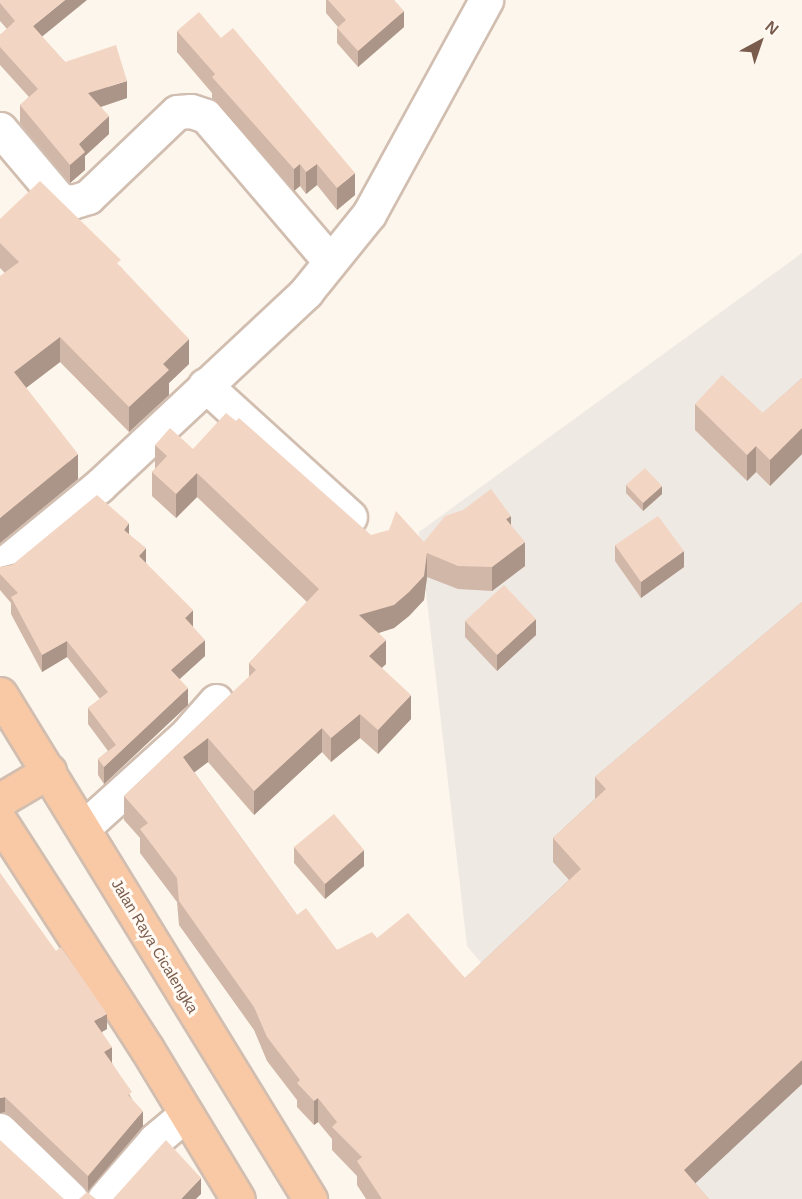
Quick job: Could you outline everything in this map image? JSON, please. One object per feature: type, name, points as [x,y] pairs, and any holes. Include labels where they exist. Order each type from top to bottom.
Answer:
[{"type":"highway","name":"Jalan Raya Cicalengka","points":[[0,694],[310,1199]]},
{"type":"highway","points":[[0,800],[49,771]]},
{"type":"highway","points":[[0,821],[147,1049],[238,1199]]},
{"type":"street","points":[[0,567],[99,486],[306,291],[369,214],[486,0]]},
{"type":"street","points":[[0,129],[60,200],[72,202],[88,198],[177,112],[191,111],[206,116],[330,261]]},
{"type":"street","points":[[205,385],[376,541]]},
{"type":"street","points":[[84,828],[187,734],[216,701]]},
{"type":"street","points":[[104,1199],[156,1140],[185,1115]]},
{"type":"street","points":[[0,1130],[71,1199]]},
{"type":"shaded area","points":[[802,253],[802,1199],[679,1199],[467,946],[419,532]]},
{"type":"building","points":[[0,0],[65,0],[33,26],[65,62],[116,45],[127,81],[88,93],[109,116],[79,144],[85,152],[70,165],[20,105],[38,89],[0,47],[0,35],[15,21]]},
{"type":"building","points":[[328,0],[394,0],[404,11],[358,51],[337,28],[346,20]]},
{"type":"building","points":[[199,12],[221,38],[233,28],[355,173],[337,188],[317,164],[306,172],[300,164],[294,169],[212,77],[215,74],[177,31]]},
{"type":"building","points":[[40,181],[121,260],[117,263],[189,339],[163,364],[169,370],[129,407],[60,337],[14,372],[78,454],[0,518],[0,276],[19,262],[0,243],[0,219]]},
{"type":"building","points":[[722,375],[763,413],[802,378],[802,428],[770,460],[756,446],[747,455],[695,404]]},
{"type":"building","points":[[226,413],[236,421],[239,418],[371,535],[389,530],[396,511],[424,542],[445,516],[463,510],[491,489],[511,516],[506,519],[525,542],[492,567],[458,566],[427,553],[424,576],[409,592],[394,605],[359,615],[386,640],[369,656],[411,695],[378,730],[360,714],[331,738],[322,728],[254,791],[208,738],[183,757],[297,915],[306,908],[337,950],[372,932],[377,938],[408,913],[465,978],[581,869],[553,838],[606,789],[595,777],[802,602],[802,1060],[684,1170],[709,1199],[382,1199],[357,1161],[362,1157],[332,1127],[337,1122],[318,1098],[314,1101],[297,1083],[300,1080],[267,1037],[254,1007],[179,901],[177,878],[140,829],[148,823],[124,796],[256,670],[249,663],[319,589],[197,473],[176,494],[152,472],[167,456],[155,445],[170,428],[193,449]]},
{"type":"building","points":[[645,468],[662,486],[643,503],[626,485]]},
{"type":"building","points":[[97,495],[129,523],[124,530],[146,548],[139,556],[193,610],[185,618],[205,640],[171,670],[188,688],[104,767],[98,759],[116,745],[88,708],[108,692],[67,641],[42,655],[11,597],[18,593],[0,574],[0,567],[12,565]]},
{"type":"building","points":[[658,516],[684,551],[641,582],[615,545]]},
{"type":"building","points":[[504,585],[536,619],[497,655],[465,621]]},
{"type":"building","points":[[334,814],[364,850],[325,884],[294,847]]},
{"type":"building","points":[[0,873],[56,951],[61,947],[107,1014],[94,1021],[112,1047],[104,1052],[132,1092],[128,1095],[143,1111],[88,1176],[5,1097],[0,1098]]},
{"type":"building","points":[[0,1140],[64,1199],[0,1199]]},
{"type":"building","points":[[166,1140],[201,1178],[181,1199],[113,1199]]},
{"type":"building","points":[[87,1192],[96,1199],[79,1199]]}]
